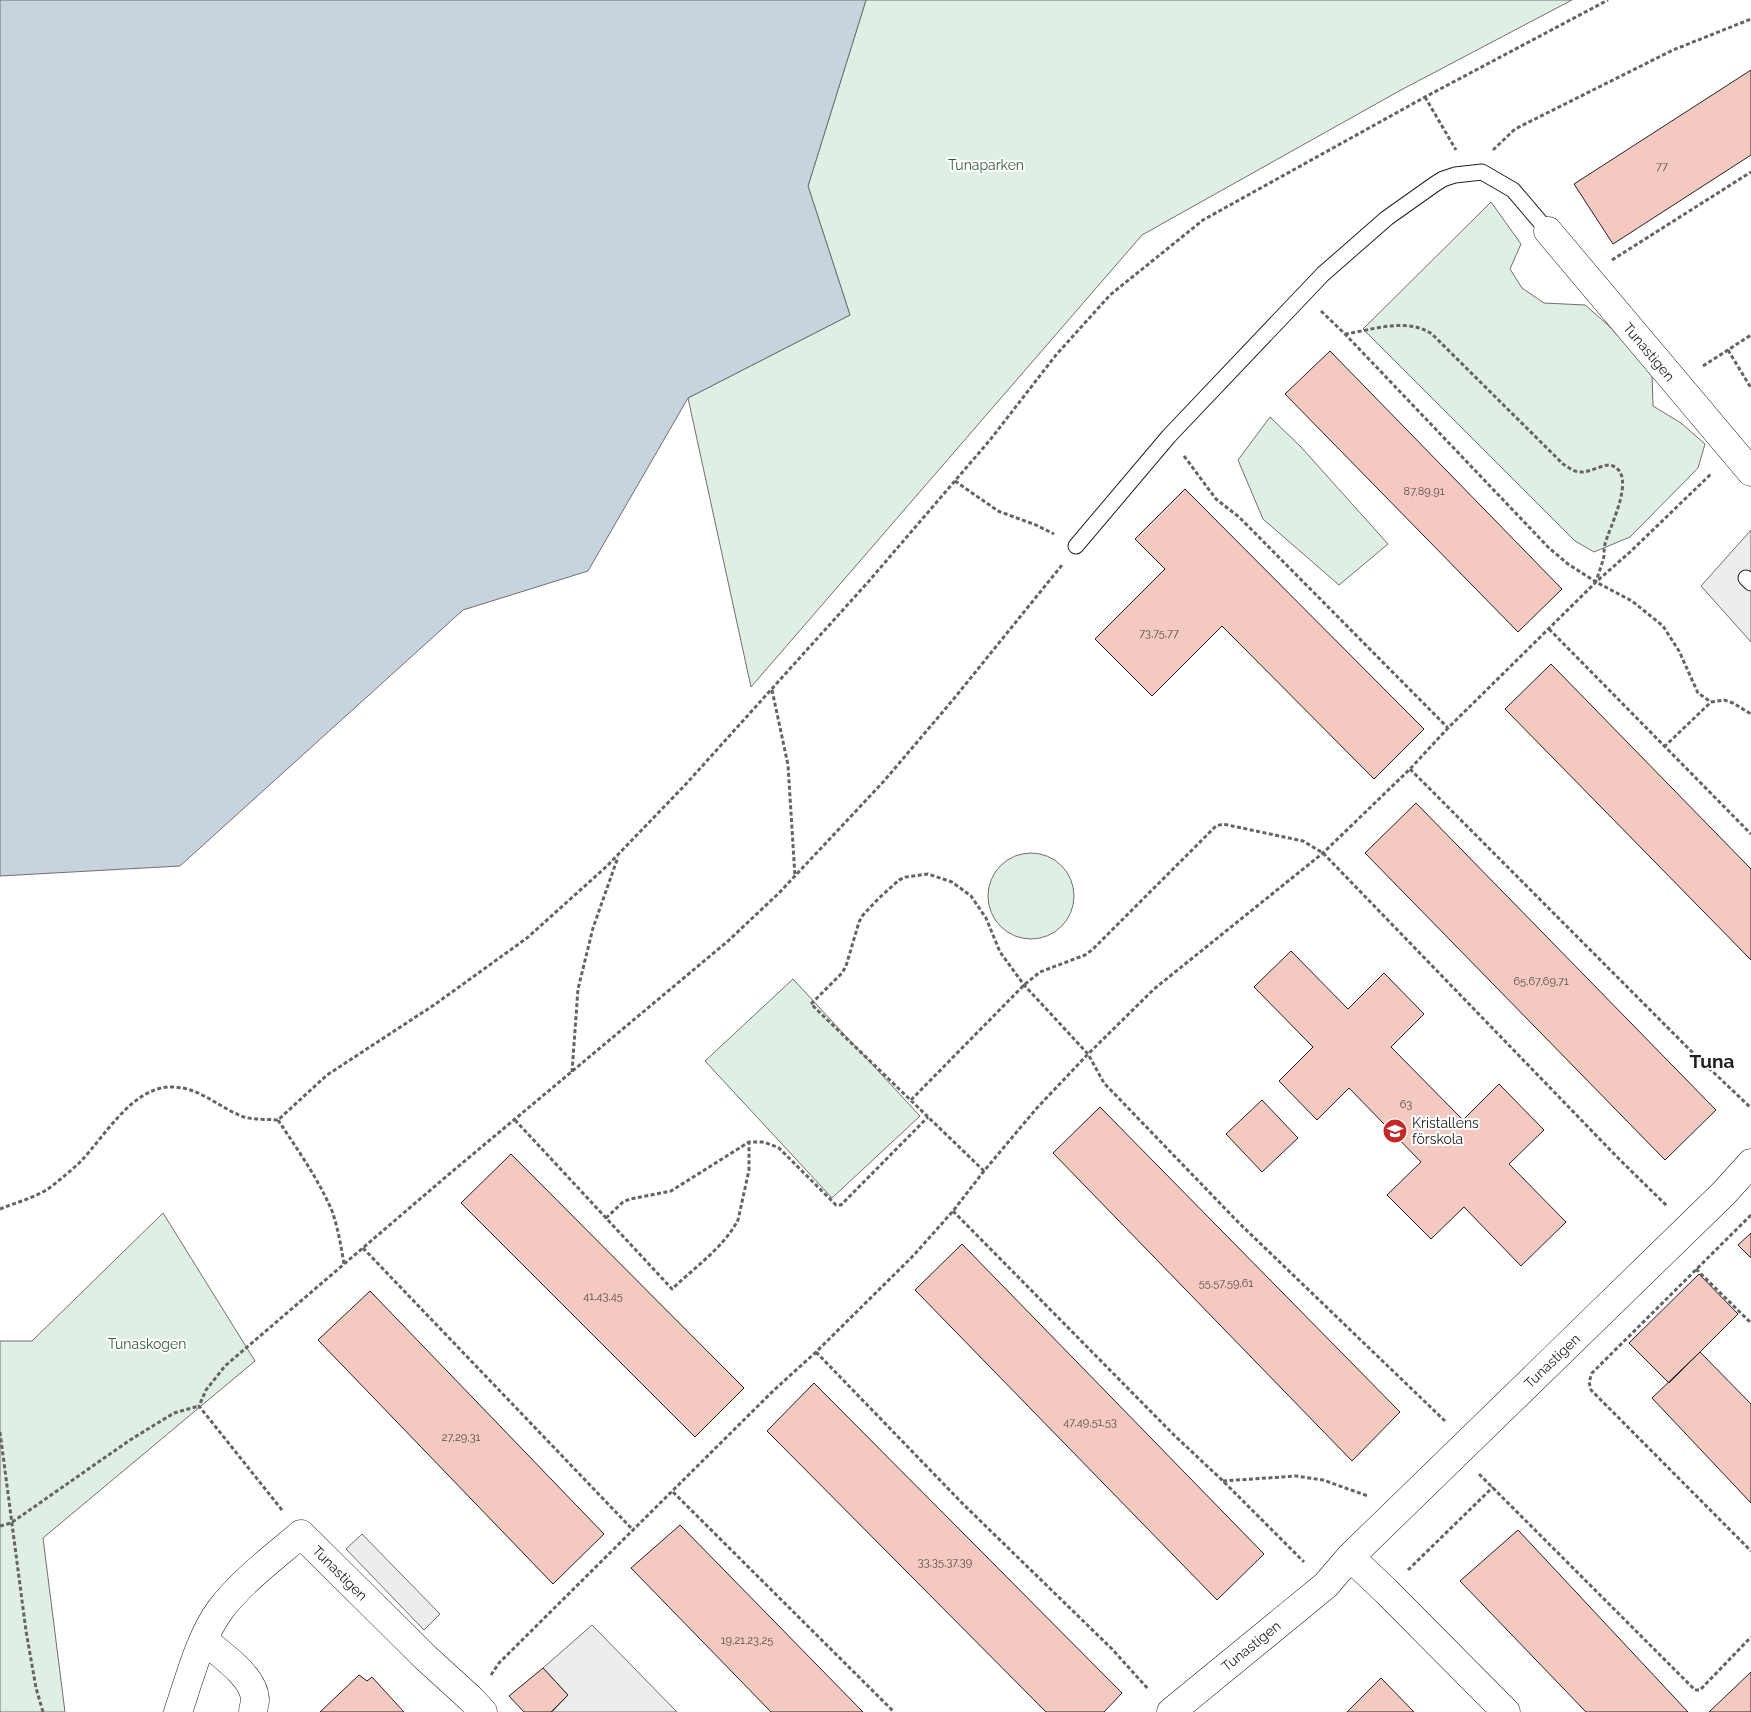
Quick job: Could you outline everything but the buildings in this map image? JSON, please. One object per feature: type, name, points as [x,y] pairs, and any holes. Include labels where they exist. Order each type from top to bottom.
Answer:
[{"type":"street","name":"Tunastigen","points":[[1548,231],[1751,472]]},
{"type":"street","name":"Tunastigen","points":[[1171,1712],[1326,1584],[1350,1557],[1724,1193],[1751,1162]]},
{"type":"street","name":"Tunastigen","points":[[178,1712],[199,1649],[220,1610],[252,1575],[301,1534],[426,1658],[477,1705]]},
{"type":"street","points":[[1350,1557],[1506,1712]]},
{"type":"street","points":[[204,1640],[244,1675],[255,1699],[253,1712]]},
{"type":"lane","points":[[1076,546],[1169,436],[1323,274],[1387,218],[1442,179],[1482,172],[1513,190],[1548,231]]},
{"type":"path","points":[[0,1208],[44,1192],[80,1162],[119,1116],[143,1094],[151,1090],[174,1087],[198,1092],[245,1117],[278,1120],[327,1075],[434,1005],[527,938],[619,854],[686,784],[869,581],[990,440],[1056,355],[1117,290],[1203,220],[1426,96],[1608,0]]},
{"type":"path","points":[[1426,96],[1469,173],[1515,129],[1673,50],[1751,19]]},
{"type":"path","points":[[1606,264],[1751,172]]},
{"type":"path","points":[[1304,294],[1345,334],[1549,548],[1568,564],[1596,582],[1632,601],[1663,626],[1679,651],[1698,693],[1711,702]]},
{"type":"path","points":[[1345,334],[1400,325],[1417,326],[1425,329],[1563,464],[1578,472],[1589,472],[1607,465],[1613,465],[1618,469],[1624,485],[1622,496],[1607,538],[1596,582]]},
{"type":"path","points":[[1697,370],[1751,335]]},
{"type":"path","points":[[1728,350],[1751,388]]},
{"type":"path","points":[[1169,436],[1216,500],[1239,517],[1448,728]]},
{"type":"path","points":[[477,1705],[500,1664],[773,1391],[816,1352],[914,1255],[953,1211],[984,1170],[1036,1109],[1088,1054],[1154,989],[1323,853],[1410,769],[1448,728],[1596,582],[1630,552],[1733,452]]},
{"type":"path","points":[[199,1406],[206,1390],[225,1366],[448,1175],[728,941],[795,876],[884,781],[952,702],[1076,546],[1036,525],[998,511],[955,480]]},
{"type":"path","points":[[1548,629],[1751,834]]},
{"type":"path","points":[[772,689],[788,766],[795,876]]},
{"type":"path","points":[[1664,747],[1711,702],[1724,700],[1733,702],[1751,714]]},
{"type":"path","points":[[1410,769],[1691,1051],[1751,1108]]},
{"type":"path","points":[[911,1100],[1024,985],[1040,972],[1092,950],[1216,826],[1223,824],[1303,841],[1323,853],[1618,1158],[1668,1206]]},
{"type":"path","points":[[572,1073],[578,990],[593,928],[619,854]]},
{"type":"path","points":[[984,1170],[811,1004],[842,973],[863,915],[899,880],[906,877],[928,874],[952,882],[971,896],[986,918],[1000,952],[1024,985],[1088,1054],[1104,1083],[1239,1223],[1455,1431],[1460,1450],[1470,1466],[1695,1690],[1700,1690],[1751,1637]]},
{"type":"path","points":[[606,1218],[623,1202],[630,1199],[671,1191],[749,1142],[764,1142],[779,1148],[836,1205],[841,1205],[928,1117]]},
{"type":"path","points":[[278,1120],[317,1181],[332,1211],[340,1238],[344,1264]]},
{"type":"path","points":[[515,1120],[672,1289],[720,1244],[738,1220],[749,1170],[749,1142]]},
{"type":"path","points":[[953,1211],[1174,1435],[1326,1584]]},
{"type":"path","points":[[1751,1215],[1592,1373],[1589,1382],[1591,1390],[1751,1550]]},
{"type":"path","points":[[363,1248],[633,1530]]},
{"type":"path","points":[[1696,1270],[1751,1323]]},
{"type":"path","points":[[816,1352],[963,1504],[1112,1648],[1150,1691]]},
{"type":"path","points":[[0,1526],[11,1523],[130,1440],[174,1413],[199,1406]]},
{"type":"path","points":[[199,1406],[301,1534]]},
{"type":"path","points":[[0,1432],[26,1631],[36,1688],[43,1712]]},
{"type":"path","points":[[1223,1481],[1296,1476],[1323,1480],[1344,1486],[1375,1499]]},
{"type":"path","points":[[1386,1591],[1493,1487]]},
{"type":"path","points":[[673,1492],[894,1712]]},
{"type":"green space","name":"Tunaparken","points":[[866,0],[1572,0],[1401,90],[1142,235],[751,687],[688,398],[850,315],[808,186]]},
{"type":"green space","points":[[1491,202],[1521,244],[1510,269],[1522,288],[1544,303],[1585,305],[1608,325],[1652,372],[1653,406],[1681,423],[1705,444],[1698,468],[1630,537],[1594,552],[1575,541],[1363,329]]},
{"type":"green space","points":[[1270,417],[1301,447],[1388,544],[1339,585],[1263,519],[1238,460]]},
{"type":"green space","points":[[1023,853],[1039,853],[1048,856],[1062,865],[1071,879],[1074,896],[1071,913],[1062,927],[1048,936],[1039,939],[1023,939],[1007,932],[995,920],[988,904],[988,888],[995,872],[1007,860]]},
{"type":"green space","points":[[793,979],[920,1116],[832,1198],[705,1061]]},
{"type":"green space","name":"Tunaskogen","points":[[163,1213],[255,1361],[43,1538],[65,1712],[0,1712],[0,1341],[32,1341]]},
{"type":"shaded area","points":[[0,0],[866,0],[808,186],[850,315],[688,398],[588,571],[463,610],[180,866],[0,876]]},
{"type":"shaded area","points":[[1751,530],[1751,642],[1701,586]]},
{"type":"shaded area","points":[[362,1534],[440,1614],[424,1630],[346,1549]]},
{"type":"shaded area","points":[[592,1625],[677,1712],[552,1712],[568,1695],[543,1668]]},
{"type":"place","name":"Kristallens förskola","points":[[1395,1131]]},
{"type":"district","name":"Tuna","points":[[1712,1061]]}]
